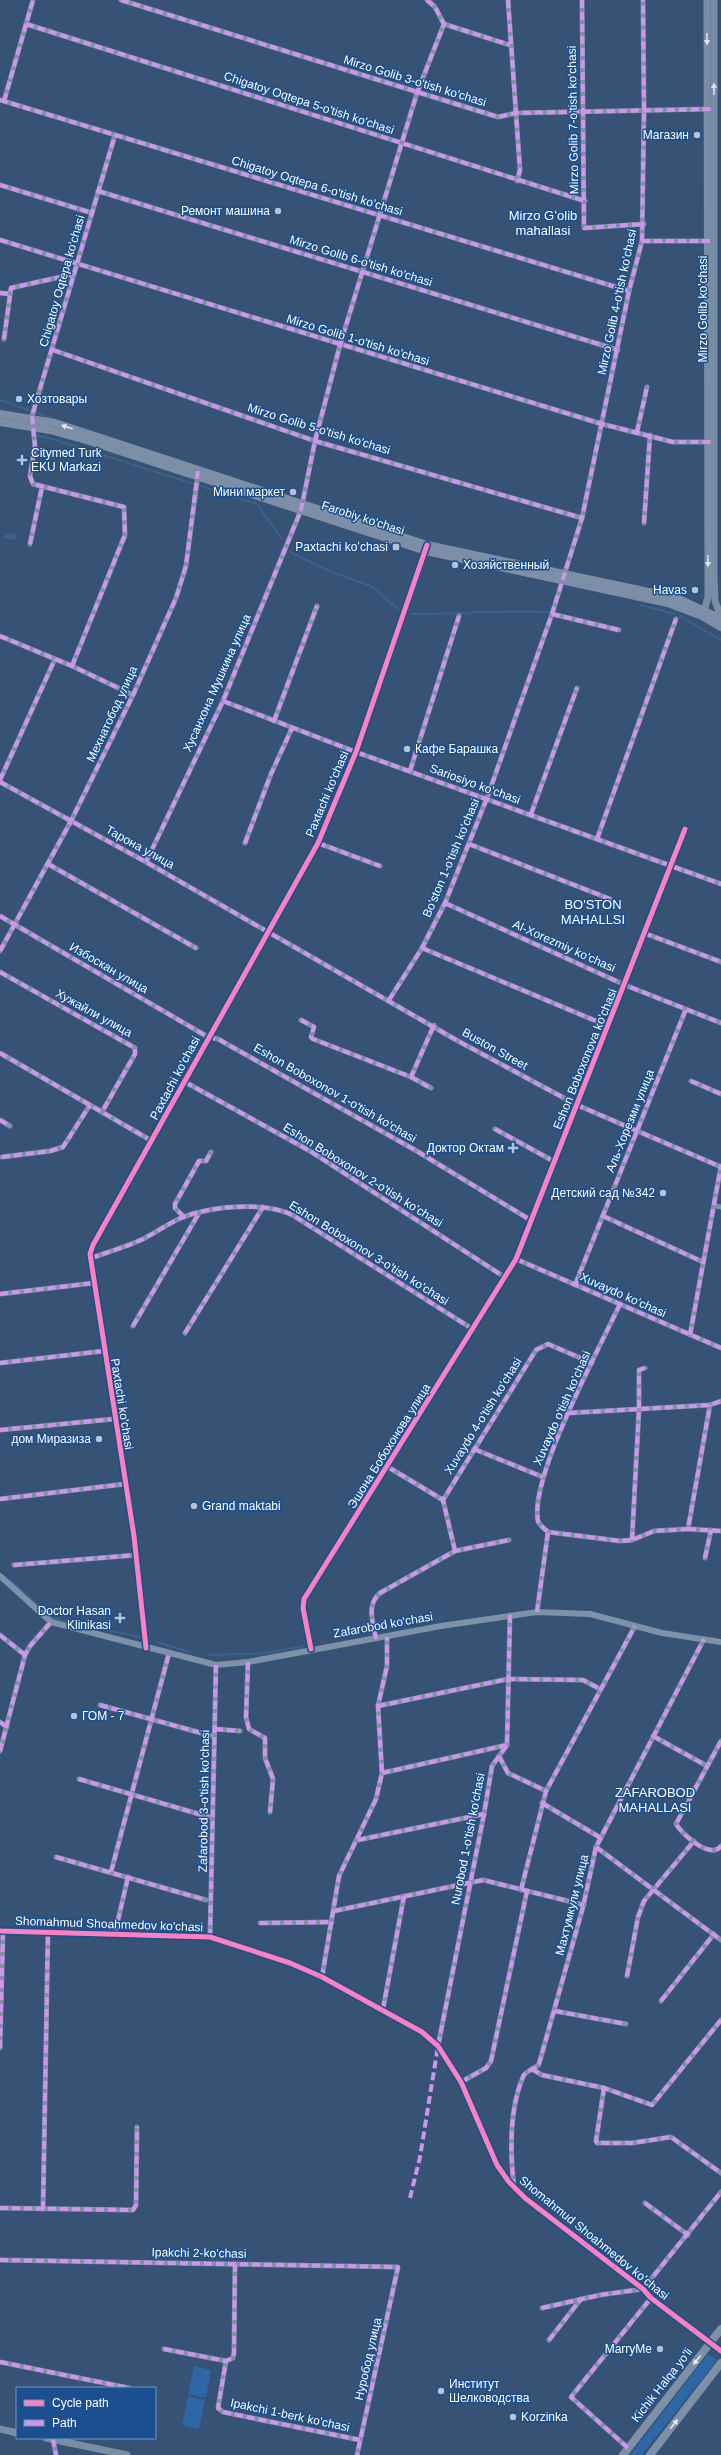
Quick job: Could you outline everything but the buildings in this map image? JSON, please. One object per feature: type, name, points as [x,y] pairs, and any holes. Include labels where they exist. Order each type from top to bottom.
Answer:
[{"type":"highway","name":"Kichik Halqa yo'li","points":[[622,2455],[721,2329]]},
{"type":"highway","points":[[650,2455],[721,2363]]},
{"type":"main road","name":"Mirzo Golib ko'chasi","points":[[706,614],[708,598],[711,442],[710,109],[707,0]]},
{"type":"main road","name":"Mirzo Golib ko'chasi","points":[[710,109],[714,0]]},
{"type":"main road","name":"Farobiy ko'chasi","points":[[0,414],[33,426]]},
{"type":"main road","name":"Farobiy ko'chasi","points":[[0,422],[98,437],[198,473],[426,548],[677,598],[706,614],[721,627]]},
{"type":"main road","name":"Mirzo Golib ko'chasi","points":[[711,442],[715,601],[721,618]]},
{"type":"main road","points":[[706,614],[715,601]]},
{"type":"main road","name":"Farobiy ko'chasi","points":[[706,614],[721,618]]},
{"type":"main road","points":[[0,2429],[16,2433]]},
{"type":"main road","points":[[49,2439],[127,2455]]},
{"type":"street","points":[[2,100],[33,0]]},
{"type":"street","name":"Mirzo Golib 3-o'tish ko'chasi","points":[[120,0],[498,117],[516,113],[710,109]]},
{"type":"street","points":[[427,0],[435,8],[444,24],[510,45]]},
{"type":"street","points":[[508,0],[520,170],[517,181]]},
{"type":"street","name":"Mirzo Golib 7-o'tish ko'chasi","points":[[582,0],[585,228],[644,224]]},
{"type":"street","name":"Mirzo Golib 4-o'tish ko'chasi","points":[[564,576],[582,518],[618,350],[628,292],[642,241],[644,224],[643,0]]},
{"type":"street","name":"Chigatoy Oqtepa 5-o'tish ko'chasi","points":[[26,24],[517,181],[585,201]]},
{"type":"street","name":"Хусанхона Мушкина улица","points":[[146,862],[223,701],[302,507],[316,441],[340,345],[417,93],[444,24]]},
{"type":"street","name":"Chigatoy Oqtepa 6-o'tish ko'chasi","points":[[2,100],[628,292]]},
{"type":"street","name":"Chigatoy Oqtepa ko'chasi","points":[[42,487],[33,484],[30,476],[35,446],[33,426],[52,350],[115,135]]},
{"type":"street","points":[[0,185],[92,213]]},
{"type":"street","name":"Mirzo Golib 6-o'tish ko'chasi","points":[[98,191],[618,350]]},
{"type":"street","name":"Mirzo Golib 1-o'tish ko'chasi","points":[[0,240],[78,262],[340,345],[602,424],[673,442],[711,442]]},
{"type":"street","points":[[642,241],[711,241]]},
{"type":"street","points":[[4,339],[10,294],[13,287],[74,274]]},
{"type":"street","points":[[0,293],[10,294]]},
{"type":"street","name":"Mirzo Golib 5-o'tish ko'chasi","points":[[52,350],[316,441],[582,518]]},
{"type":"street","points":[[637,432],[647,387]]},
{"type":"street","points":[[644,523],[650,435]]},
{"type":"street","name":"Мехнатобод улица","points":[[0,951],[71,821],[133,695],[176,598],[186,566],[198,473]]},
{"type":"street","points":[[30,544],[42,487],[124,507],[125,535],[72,666]]},
{"type":"street","name":"Paxtachi ko'chasi","points":[[146,1648],[136,1555],[90,1258],[93,1245],[185,1082],[208,1037],[318,843],[356,752],[426,548]]},
{"type":"street","name":"Bo'ston 1-o'tish ko'chasi","points":[[389,1000],[422,948],[445,904],[487,798],[564,576]]},
{"type":"street","points":[[274,721],[317,606]]},
{"type":"street","points":[[552,614],[619,630]]},
{"type":"street","points":[[410,771],[459,616]]},
{"type":"street","points":[[597,839],[676,619]]},
{"type":"street","points":[[0,636],[72,666],[133,695]]},
{"type":"street","points":[[0,781],[56,659]]},
{"type":"street","points":[[531,814],[577,688]]},
{"type":"street","name":"Sariosiyo ko'chasi","points":[[223,701],[356,752],[487,798],[721,884]]},
{"type":"street","points":[[245,843],[271,774],[292,728]]},
{"type":"street","name":"Тарона улица","points":[[0,781],[146,862],[268,933]]},
{"type":"street","points":[[671,866],[685,829]]},
{"type":"street","points":[[318,843],[380,866]]},
{"type":"street","points":[[469,844],[610,899]]},
{"type":"street","points":[[48,864],[196,948]]},
{"type":"street","name":"Eshon Boboxonova ko'chasi","points":[[516,1259],[671,866]]},
{"type":"street","name":"Al-Xorezmiy ko'chasi","points":[[445,904],[625,985],[721,1023]]},
{"type":"street","name":"Избоскан улица","points":[[0,916],[208,1037]]},
{"type":"street","name":"Buston Street","points":[[268,933],[577,1105],[637,1129],[721,1166]]},
{"type":"street","points":[[644,933],[721,962]]},
{"type":"street","points":[[422,948],[608,1026]]},
{"type":"street","name":"Хужайли улица","points":[[0,972],[135,1048],[135,1054],[102,1112]]},
{"type":"street","name":"Аль-Хорезми улица","points":[[575,1285],[686,1009]]},
{"type":"street","points":[[301,1020],[314,1027],[311,1037],[313,1039],[411,1078],[431,1088]]},
{"type":"street","points":[[411,1078],[434,1025]]},
{"type":"street","name":"Eshon Boboxonov 1-o'tish ko'chasi","points":[[208,1037],[218,1038],[361,1119],[532,1221]]},
{"type":"street","points":[[0,1053],[152,1141]]},
{"type":"street","points":[[691,1081],[721,1094]]},
{"type":"street","name":"Eshon Boboxonov 2-o'tish ko'chasi","points":[[185,1082],[310,1151],[506,1278]]},
{"type":"street","points":[[2,1157],[50,1151],[63,1147],[90,1105]]},
{"type":"street","points":[[0,1120],[10,1126]]},
{"type":"street","points":[[495,1129],[555,1162]]},
{"type":"street","points":[[184,1217],[175,1208],[175,1204],[199,1161],[206,1161],[211,1152]]},
{"type":"street","points":[[690,1335],[715,1206],[721,1166]]},
{"type":"street","points":[[715,1206],[721,1207]]},
{"type":"street","points":[[185,1333],[264,1207]]},
{"type":"street","name":"Eshon Boboxonov 3-o'tish ko'chasi","points":[[90,1258],[142,1239],[184,1217],[199,1213],[264,1207],[286,1211],[474,1330]]},
{"type":"street","points":[[133,1326],[199,1213]]},
{"type":"street","points":[[603,1216],[703,1262]]},
{"type":"street","name":"Эшона Бобохонова улица","points":[[312,1649],[303,1608],[304,1600],[474,1330],[516,1259]]},
{"type":"street","name":"Xuvaydo ko'chasi","points":[[516,1259],[721,1348]]},
{"type":"street","points":[[0,1294],[94,1283]]},
{"type":"street","name":"Xuvaydo o'tish ko'chasi","points":[[548,1532],[539,1523],[538,1494],[543,1477],[569,1413],[620,1304]]},
{"type":"street","name":"Xuvaydo 4-o'tish ko'chasi","points":[[443,1500],[536,1350],[548,1344],[592,1363]]},
{"type":"street","points":[[0,1363],[104,1351]]},
{"type":"street","points":[[632,1540],[639,1409],[639,1370],[645,1368]]},
{"type":"street","points":[[569,1413],[710,1405],[721,1401]]},
{"type":"street","points":[[688,1529],[710,1405]]},
{"type":"street","points":[[0,1430],[114,1419]]},
{"type":"street","points":[[474,1449],[543,1477]]},
{"type":"street","points":[[388,1467],[443,1500],[454,1551]]},
{"type":"street","points":[[0,1498],[125,1484]]},
{"type":"street","points":[[537,1612],[548,1532],[632,1540],[654,1531],[688,1529],[721,1531]]},
{"type":"street","points":[[705,1558],[711,1530]]},
{"type":"street","points":[[376,1639],[371,1606],[373,1599],[454,1551],[509,1540]]},
{"type":"street","points":[[14,1565],[136,1555]]},
{"type":"street","name":"Zafarobod ko'chasi","points":[[0,1576],[51,1622],[146,1648],[216,1665],[248,1662],[312,1649],[510,1615],[537,1612],[590,1614],[679,1636],[721,1642]]},
{"type":"street","points":[[382,1773],[507,1745],[510,1615]]},
{"type":"street","points":[[0,1750],[25,1655],[30,1646],[51,1622]]},
{"type":"street","points":[[521,1890],[546,1791],[635,1626]]},
{"type":"street","points":[[0,1635],[25,1655]]},
{"type":"street","points":[[322,1977],[339,1876],[358,1840],[376,1799],[382,1773],[378,1706],[388,1666],[387,1637]]},
{"type":"street","name":"Махтумкули улица","points":[[514,2187],[510,2151],[514,2115],[522,2077],[539,2064],[584,1905],[596,1847],[704,1639]]},
{"type":"street","points":[[110,1872],[169,1653]]},
{"type":"street","points":[[248,1662],[246,1717],[250,1729],[264,1736],[266,1741],[265,1758],[273,1779],[270,1812]]},
{"type":"street","name":"Zafarobod 3-o'tish ko'chasi","points":[[210,1936],[216,1665]]},
{"type":"street","points":[[378,1706],[508,1679],[583,1680],[600,1689]]},
{"type":"street","points":[[100,1705],[212,1736]]},
{"type":"street","points":[[0,1722],[6,1727]]},
{"type":"street","points":[[215,1729],[240,1731]]},
{"type":"street","points":[[653,1736],[707,1766]]},
{"type":"street","points":[[721,1741],[676,1824],[694,1841],[708,1851],[714,1851],[721,1846]]},
{"type":"street","name":"Nurobod 1-o'tish ko'chasi","points":[[438,2046],[484,1814],[492,1766],[507,1745]]},
{"type":"street","points":[[498,1756],[508,1773],[546,1791]]},
{"type":"street","points":[[79,1779],[208,1817]]},
{"type":"street","points":[[542,1803],[601,1838]]},
{"type":"street","points":[[358,1840],[484,1814]]},
{"type":"street","points":[[627,1976],[638,1917],[644,1901],[652,1889],[694,1841]]},
{"type":"street","points":[[596,1847],[721,1940]]},
{"type":"street","points":[[56,1857],[206,1900]]},
{"type":"street","points":[[115,1933],[128,1877]]},
{"type":"street","points":[[334,1911],[470,1883],[487,1881],[584,1905]]},
{"type":"street","points":[[461,2082],[486,2068],[492,2061],[527,1891]]},
{"type":"street","points":[[382,2009],[404,1896]]},
{"type":"street","points":[[260,1923],[332,1922]]},
{"type":"street","points":[[0,2048],[1,1931]]},
{"type":"street","name":"Shomahmud Shoahmedov ko'chasi","points":[[1,1931],[210,1936],[290,1962],[322,1977],[422,2032],[438,2046],[461,2082],[497,2165],[514,2187],[643,2289],[650,2298],[721,2350]]},
{"type":"street","points":[[43,2209],[48,1931]]},
{"type":"street","points":[[661,2001],[714,1934]]},
{"type":"street","points":[[555,2011],[626,2024]]},
{"type":"street","points":[[532,2070],[542,2075],[604,2088],[648,2105],[655,2104],[721,2020]]},
{"type":"street","points":[[604,2088],[596,2141],[597,2143],[632,2143],[671,2136],[721,2173]]},
{"type":"street","points":[[0,2208],[130,2210],[135,2208],[137,2127]]},
{"type":"street","points":[[542,2308],[581,2299],[643,2289],[688,2235],[721,2192]]},
{"type":"street","points":[[645,2203],[688,2235]]},
{"type":"street","name":"Ipakchi 2-ko'chasi","points":[[0,2260],[398,2267]]},
{"type":"street","name":"Ipakchi 1-berk ko'chasi","points":[[235,2264],[234,2352],[233,2358],[226,2362],[217,2406],[219,2410],[360,2440]]},
{"type":"street","name":"Нуробод улица","points":[[357,2455],[398,2267]]},
{"type":"street","points":[[628,2448],[571,2397],[650,2298]]},
{"type":"street","points":[[549,2340],[581,2299]]},
{"type":"street","points":[[164,2349],[226,2362]]},
{"type":"street","points":[[0,2362],[124,2387]]},
{"type":"street","points":[[49,2439],[56,2455]]},
{"type":"shaded area","points":[[14,533],[17,535],[16,540],[3,538],[5,535]]},
{"type":"shaded area","points":[[708,2354],[717,2360],[642,2455],[630,2455]]},
{"type":"shaded area","points":[[194,2366],[211,2370],[206,2398],[188,2394]]},
{"type":"shaded area","points":[[188,2396],[205,2400],[199,2429],[182,2425]]},
{"type":"waterway","points":[[0,400],[54,419]]},
{"type":"waterway","points":[[38,436],[49,438],[257,504],[282,539]]},
{"type":"waterway","points":[[290,552],[329,571],[371,586],[399,610]]},
{"type":"waterway","points":[[641,605],[675,614]]},
{"type":"waterway","points":[[412,614],[514,611],[548,612]]},
{"type":"waterway","points":[[680,616],[721,640]]},
{"type":"waterway","points":[[10,1580],[52,1618],[143,1638]]},
{"type":"waterway","points":[[157,1642],[189,1652]]},
{"type":"waterway","points":[[209,1655],[267,1653],[304,1646]]},
{"type":"marked path","points":[[4,101],[33,0]]},
{"type":"marked path","points":[[121,0],[498,117],[516,113],[714,109]]},
{"type":"marked path","points":[[427,0],[435,7],[444,24],[510,45]]},
{"type":"marked path","points":[[508,0],[520,170],[517,181]]},
{"type":"marked path","points":[[582,0],[584,228],[644,224]]},
{"type":"marked path","points":[[389,1000],[422,948],[445,903],[487,798],[552,614],[582,518],[629,291],[642,241],[644,110],[643,0]]},
{"type":"marked path","points":[[26,24],[585,201]]},
{"type":"marked path","points":[[146,862],[223,701],[301,510],[315,441],[340,345],[417,93],[444,24]]},
{"type":"marked path","points":[[0,100],[629,291]]},
{"type":"marked path","points":[[72,666],[125,535],[124,507],[33,484],[30,476],[35,446],[32,416],[115,135]]},
{"type":"marked path","points":[[0,185],[92,213]]},
{"type":"marked path","points":[[98,191],[618,350]]},
{"type":"marked path","points":[[0,240],[602,424],[673,442],[714,442]]},
{"type":"marked path","points":[[642,241],[714,241]]},
{"type":"marked path","points":[[4,339],[11,288],[74,274]]},
{"type":"marked path","points":[[0,293],[10,294]]},
{"type":"marked path","points":[[53,350],[315,441],[582,518]]},
{"type":"marked path","points":[[637,432],[647,387]]},
{"type":"marked path","points":[[644,523],[650,435]]},
{"type":"marked path","points":[[0,951],[71,821],[133,695],[176,598],[186,566],[198,470]]},
{"type":"marked path","points":[[30,544],[42,487]]},
{"type":"marked path","points":[[274,721],[317,606]]},
{"type":"marked path","points":[[552,614],[619,630]]},
{"type":"marked path","points":[[410,771],[459,616]]},
{"type":"marked path","points":[[597,839],[676,619]]},
{"type":"marked path","points":[[0,636],[72,666],[133,695]]},
{"type":"marked path","points":[[0,780],[55,659]]},
{"type":"marked path","points":[[531,814],[577,688]]},
{"type":"marked path","points":[[223,701],[356,752],[721,884]]},
{"type":"marked path","points":[[245,843],[271,774],[292,728]]},
{"type":"marked path","points":[[0,782],[146,862],[458,1041],[577,1105],[721,1167]]},
{"type":"marked path","points":[[318,843],[380,866]]},
{"type":"marked path","points":[[469,844],[610,899]]},
{"type":"marked path","points":[[48,864],[196,948]]},
{"type":"marked path","points":[[445,903],[625,985],[721,1023]]},
{"type":"marked path","points":[[0,916],[208,1037],[218,1039],[415,1150],[532,1221]]},
{"type":"marked path","points":[[644,933],[721,962]]},
{"type":"marked path","points":[[422,948],[608,1026]]},
{"type":"marked path","points":[[0,972],[135,1048],[135,1054],[102,1112]]},
{"type":"marked path","points":[[575,1285],[686,1009]]},
{"type":"marked path","points":[[301,1020],[314,1027],[311,1037],[313,1039],[411,1077],[434,1025]]},
{"type":"marked path","points":[[0,1053],[152,1141]]},
{"type":"marked path","points":[[411,1077],[431,1088]]},
{"type":"marked path","points":[[691,1081],[721,1094]]},
{"type":"marked path","points":[[185,1082],[310,1151],[506,1278]]},
{"type":"marked path","points":[[2,1157],[50,1151],[63,1147],[90,1105]]},
{"type":"marked path","points":[[0,1120],[10,1126]]},
{"type":"marked path","points":[[495,1129],[555,1162]]},
{"type":"marked path","points":[[184,1217],[175,1208],[175,1204],[199,1161],[206,1161],[211,1152]]},
{"type":"marked path","points":[[690,1335],[721,1166]]},
{"type":"marked path","points":[[185,1333],[263,1207]]},
{"type":"marked path","points":[[91,1258],[137,1242],[178,1219],[195,1213],[224,1208],[270,1208],[283,1211],[294,1216],[474,1330]]},
{"type":"marked path","points":[[133,1326],[199,1213]]},
{"type":"marked path","points":[[603,1216],[703,1262]]},
{"type":"marked path","points":[[516,1259],[721,1348]]},
{"type":"marked path","points":[[0,1294],[94,1283]]},
{"type":"marked path","points":[[620,1304],[582,1381],[554,1445],[544,1475],[538,1501],[538,1521],[541,1526],[548,1532],[620,1541],[632,1540],[654,1531],[688,1529],[710,1405]]},
{"type":"marked path","points":[[455,1551],[443,1500],[536,1350],[548,1344],[592,1363]]},
{"type":"marked path","points":[[0,1363],[104,1351]]},
{"type":"marked path","points":[[632,1540],[639,1409],[639,1370],[645,1368]]},
{"type":"marked path","points":[[569,1413],[710,1405],[721,1401]]},
{"type":"marked path","points":[[0,1430],[114,1419]]},
{"type":"marked path","points":[[474,1449],[543,1477]]},
{"type":"marked path","points":[[388,1467],[443,1500]]},
{"type":"marked path","points":[[0,1499],[125,1484]]},
{"type":"marked path","points":[[688,1529],[721,1531]]},
{"type":"marked path","points":[[705,1558],[711,1530]]},
{"type":"marked path","points":[[537,1612],[548,1532]]},
{"type":"marked path","points":[[376,1639],[372,1620],[372,1608],[373,1603],[380,1593],[455,1551],[509,1540]]},
{"type":"marked path","points":[[14,1565],[136,1555]]},
{"type":"marked path","points":[[410,2198],[420,2157],[438,2046],[484,1814],[492,1766],[507,1745],[510,1615]]},
{"type":"marked path","points":[[0,1751],[25,1655],[30,1646],[51,1622]]},
{"type":"marked path","points":[[521,1890],[546,1791],[635,1626]]},
{"type":"marked path","points":[[0,1635],[25,1655]]},
{"type":"marked path","points":[[322,1977],[339,1876],[376,1799],[382,1773],[378,1706],[387,1666],[387,1637]]},
{"type":"marked path","points":[[514,2187],[511,2146],[513,2117],[518,2090],[524,2075],[539,2064],[583,1907],[596,1847],[704,1639]]},
{"type":"marked path","points":[[111,1872],[169,1653]]},
{"type":"marked path","points":[[248,1662],[246,1717],[249,1729],[265,1738],[265,1758],[273,1779],[270,1812]]},
{"type":"marked path","points":[[210,1937],[216,1665]]},
{"type":"marked path","points":[[378,1706],[508,1679],[583,1680],[600,1689]]},
{"type":"marked path","points":[[100,1705],[212,1736]]},
{"type":"marked path","points":[[0,1722],[7,1727]]},
{"type":"marked path","points":[[215,1729],[240,1731]]},
{"type":"marked path","points":[[653,1736],[707,1766]]},
{"type":"marked path","points":[[721,1741],[676,1824],[684,1834],[704,1848],[710,1850],[721,1846]]},
{"type":"marked path","points":[[382,1773],[507,1745]]},
{"type":"marked path","points":[[499,1756],[508,1773],[546,1791]]},
{"type":"marked path","points":[[79,1779],[209,1817]]},
{"type":"marked path","points":[[542,1803],[601,1838]]},
{"type":"marked path","points":[[358,1840],[484,1814]]},
{"type":"marked path","points":[[627,1976],[638,1917],[644,1901],[694,1841]]},
{"type":"marked path","points":[[596,1847],[721,1940]]},
{"type":"marked path","points":[[56,1857],[206,1900]]},
{"type":"marked path","points":[[115,1933],[128,1877]]},
{"type":"marked path","points":[[334,1911],[483,1880],[584,1905]]},
{"type":"marked path","points":[[461,2082],[486,2068],[491,2061],[527,1891]]},
{"type":"marked path","points":[[383,2009],[404,1896]]},
{"type":"marked path","points":[[260,1923],[332,1922]]},
{"type":"marked path","points":[[0,2048],[3,1931]]},
{"type":"marked path","points":[[43,2209],[48,1931]]},
{"type":"marked path","points":[[661,2001],[714,1934]]},
{"type":"marked path","points":[[555,2011],[626,2024]]},
{"type":"marked path","points":[[532,2069],[542,2075],[604,2088],[652,2105],[721,2020]]},
{"type":"marked path","points":[[604,2088],[596,2141],[597,2143],[632,2143],[671,2137],[721,2173]]},
{"type":"marked path","points":[[0,2208],[133,2210],[136,2205],[137,2127]]},
{"type":"marked path","points":[[542,2308],[600,2295],[643,2289],[721,2192]]},
{"type":"marked path","points":[[645,2203],[688,2235]]},
{"type":"marked path","points":[[0,2260],[398,2267],[357,2455]]},
{"type":"marked path","points":[[235,2264],[234,2352],[233,2358],[226,2361],[218,2408],[223,2412],[360,2440]]},
{"type":"marked path","points":[[628,2448],[571,2397],[651,2298]]},
{"type":"marked path","points":[[549,2340],[581,2299]]},
{"type":"marked path","points":[[164,2349],[226,2361]]},
{"type":"marked path","points":[[0,2362],[124,2387]]},
{"type":"marked path","points":[[53,2439],[56,2455]]},
{"type":"cycle path","points":[[146,1648],[134,1536],[90,1254],[93,1245],[318,843],[356,752],[427,545]]},
{"type":"cycle path","points":[[311,1649],[303,1608],[304,1599],[516,1259],[685,829]]},
{"type":"cycle path","points":[[0,1931],[210,1937],[290,1963],[322,1977],[422,2032],[438,2046],[461,2082],[497,2165],[509,2182],[525,2198],[643,2289],[651,2298],[721,2351]]},
{"type":"place","name":"Магазин","points":[[697,135]]},
{"type":"place","name":"Ремонт машина","points":[[278,211]]},
{"type":"place","name":"Хозтовары","points":[[19,399]]},
{"type":"place","name":"Citymed Turk EKU Markazi","points":[[22,460]]},
{"type":"place","name":"Мини маркет","points":[[293,492]]},
{"type":"place","name":"Paxtachi koʻchasi","points":[[396,547]]},
{"type":"place","name":"Хозяйственный","points":[[455,565]]},
{"type":"place","name":"Havas","points":[[695,590]]},
{"type":"place","name":"Кафе Барашка","points":[[407,749]]},
{"type":"place","name":"Доктор Октам","points":[[513,1148]]},
{"type":"place","name":"Детский сад №342","points":[[663,1193]]},
{"type":"place","name":"дом Миразиза","points":[[99,1439]]},
{"type":"place","name":"Grand maktabi","points":[[194,1506]]},
{"type":"place","name":"Doctor Hasan Klinikasi","points":[[120,1618]]},
{"type":"place","name":"ГОМ - 7","points":[[74,1716]]},
{"type":"place","name":"MarryMe","points":[[660,2349]]},
{"type":"place","name":"Институт Шелководства","points":[[441,2391]]},
{"type":"place","name":"Korzinka","points":[[513,2417]]},
{"type":"district","name":"Mirzo Gʻolib mahallasi","points":[[543,222]]},
{"type":"district","name":"BO'STON MAHALLSI","points":[[593,912]]},
{"type":"district","name":"ZAFAROBOD MAHALLASI","points":[[655,1800]]}]
